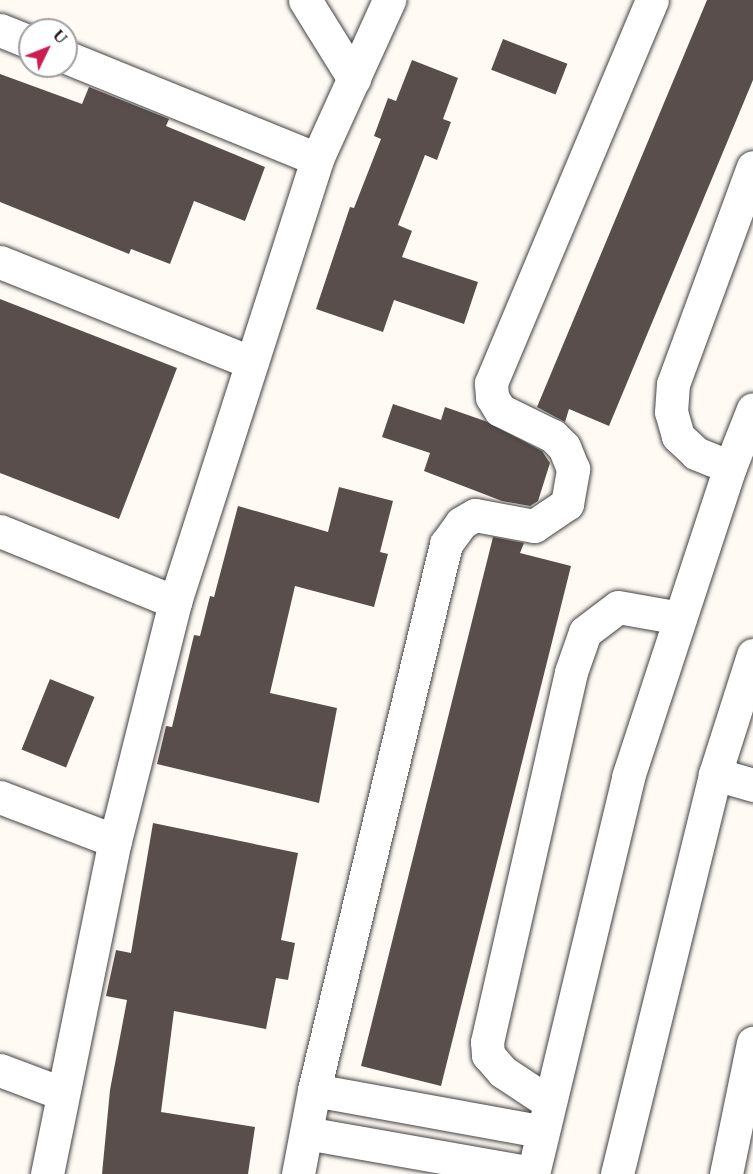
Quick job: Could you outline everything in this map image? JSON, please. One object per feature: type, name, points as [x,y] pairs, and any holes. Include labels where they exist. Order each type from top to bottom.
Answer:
[{"type":"street","points":[[305,0],[354,79]]},
{"type":"street","points":[[47,1174],[61,1094],[115,841],[175,602],[317,159],[389,0]]},
{"type":"street","points":[[298,1174],[314,1090],[447,544],[462,523],[475,515],[534,526],[567,504],[573,469],[564,447],[553,436],[500,410],[492,397],[491,383],[652,0]]},
{"type":"street","points":[[0,30],[18,37]]},
{"type":"street","points":[[78,62],[317,159]]},
{"type":"street","points":[[730,467],[696,453],[678,436],[671,412],[673,384],[753,167]]},
{"type":"street","points":[[0,262],[252,363]]},
{"type":"street","points":[[306,1133],[533,1174],[544,1116],[628,777],[730,467],[753,409]]},
{"type":"street","points":[[0,531],[175,602]]},
{"type":"street","points":[[544,1116],[488,1055],[487,1042],[571,672],[585,632],[618,607],[680,618]]},
{"type":"street","points":[[617,1174],[715,774],[753,655]]},
{"type":"street","points":[[715,774],[753,785]]},
{"type":"street","points":[[0,797],[115,841]]},
{"type":"street","points":[[726,1174],[753,1043]]},
{"type":"street","points":[[0,1070],[61,1094]]},
{"type":"street","points":[[314,1090],[544,1116]]},
{"type":"building","points":[[707,0],[753,0],[753,80],[609,426],[569,409],[565,422],[537,407]]},
{"type":"building","points":[[503,39],[567,64],[556,95],[491,70]]},
{"type":"building","points":[[412,60],[458,78],[443,119],[451,122],[437,160],[425,155],[398,225],[412,231],[402,257],[478,282],[464,324],[394,300],[383,332],[316,309],[350,207],[354,208],[381,139],[374,136],[388,98],[396,101]]},
{"type":"building","points":[[0,74],[82,104],[89,87],[169,119],[166,126],[265,167],[245,221],[194,201],[170,264],[131,249],[129,254],[0,202]]},
{"type":"building","points":[[0,299],[177,368],[119,519],[0,473]]},
{"type":"building","points":[[393,404],[441,420],[445,407],[485,421],[542,451],[550,463],[538,501],[530,506],[502,501],[424,471],[430,453],[382,437]]},
{"type":"building","points":[[339,487],[393,501],[380,552],[388,554],[374,607],[295,586],[270,693],[337,708],[319,803],[157,764],[166,726],[172,727],[194,635],[200,636],[210,596],[214,597],[238,506],[328,532]]},
{"type":"building","points":[[493,537],[524,543],[520,553],[571,566],[441,1086],[361,1066]]},
{"type":"building","points":[[50,679],[95,697],[66,767],[22,749]]},
{"type":"building","points":[[153,823],[298,853],[281,940],[295,943],[288,980],[276,978],[266,1029],[174,1011],[161,1112],[255,1127],[248,1174],[102,1174],[110,1090],[127,1000],[106,996],[116,950],[131,953]]}]
